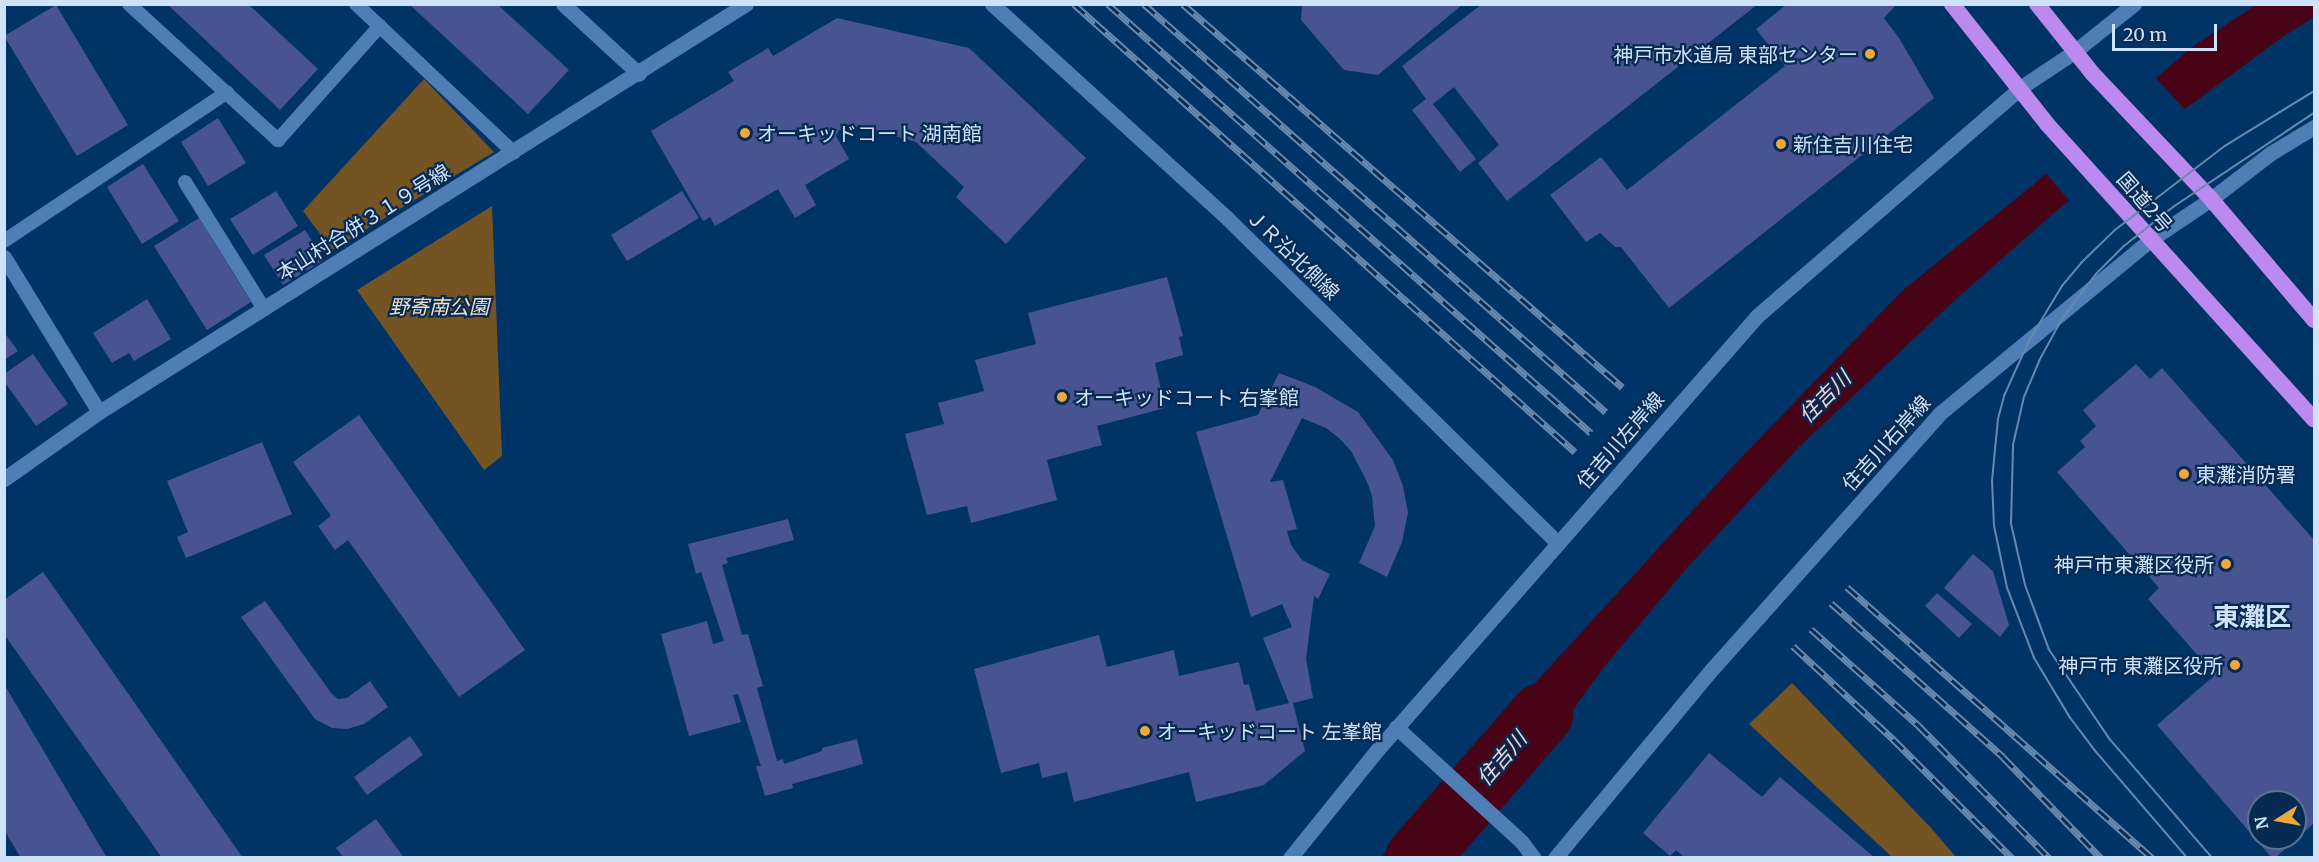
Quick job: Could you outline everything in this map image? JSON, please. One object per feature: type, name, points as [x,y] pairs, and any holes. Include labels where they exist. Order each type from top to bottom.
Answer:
[{"type":"highway","name":"国道2号","points":[[1952,4],[2047,124],[2314,419]]},
{"type":"highway","points":[[2037,4],[2074,52],[2211,199],[2314,320]]},
{"type":"street","points":[[563,4],[639,74]]},
{"type":"street","name":"本山村合併３１９号線","points":[[4,479],[99,412],[514,153],[747,4]]},
{"type":"street","name":"ＪＲ沿北側線","points":[[992,4],[1228,219],[1557,542]]},
{"type":"street","points":[[2074,52],[2134,4]]},
{"type":"street","name":"住吉川左岸線","points":[[1290,858],[1396,727],[1757,316],[2020,88],[2074,52]]},
{"type":"street","name":"住吉川右岸線","points":[[1555,858],[1713,668],[1939,414],[2150,240],[2211,199],[2271,153],[2314,127]]},
{"type":"street","points":[[4,257],[99,412]]},
{"type":"street","points":[[1396,727],[1521,841],[1534,858]]},
{"type":"lane","points":[[129,4],[278,140],[380,27]]},
{"type":"lane","points":[[356,4],[514,153]]},
{"type":"lane","points":[[4,241],[226,92]]},
{"type":"lane","points":[[185,182],[264,309]]},
{"type":"green space","points":[[424,79],[494,152],[332,250],[303,211]]},
{"type":"green space","name":"野寄南公園","points":[[492,206],[502,456],[484,470],[357,290]]},
{"type":"green space","points":[[1792,683],[1956,857],[1892,857],[1749,724]]},
{"type":"water","points":[[2256,5],[2314,5],[2314,17],[2281,38],[2185,109],[2055,212],[1955,300],[1799,447],[1686,569],[1604,667],[1507,800],[1465,760],[1737,462],[1902,291],[2033,185],[2192,47]]},
{"type":"water","points":[[1422,811],[1463,848],[1455,857],[1381,857]]},
{"type":"pier","points":[[2155,77],[2187,112],[2071,203],[2044,171]]},
{"type":"building","points":[[167,4],[248,4],[318,69],[280,110]]},
{"type":"building","points":[[409,4],[497,4],[569,70],[528,114]]},
{"type":"building","points":[[1302,4],[1463,4],[1378,75],[1344,70],[1301,20]]},
{"type":"building","points":[[1482,4],[1758,4],[1507,201],[1478,163],[1499,145],[1454,87],[1433,104],[1476,159],[1460,172],[1412,110],[1426,99],[1402,66]]},
{"type":"building","name":"新住吉川住宅","points":[[1787,4],[1897,4],[1884,18],[1899,38],[1934,98],[1669,308],[1621,247],[1615,247],[1600,233],[1586,242],[1550,195],[1601,157],[1627,190],[1785,66],[1756,29]]},
{"type":"building","points":[[56,5],[128,125],[77,156],[4,36]]},
{"type":"building","name":"オーキッドコート 湖南館","points":[[837,18],[969,48],[1086,158],[1006,244],[956,197],[964,187],[916,142],[859,126],[839,130],[836,136],[849,159],[805,185],[816,205],[795,218],[778,189],[715,226],[710,217],[703,221],[651,131],[734,81],[728,72],[768,48],[773,56]]},
{"type":"building","points":[[218,118],[246,163],[208,186],[181,142]]},
{"type":"building","points":[[143,164],[179,221],[142,244],[107,187]]},
{"type":"building","points":[[276,191],[298,226],[253,255],[230,219]]},
{"type":"building","points":[[682,191],[699,218],[627,261],[611,235]]},
{"type":"building","points":[[199,218],[251,302],[207,330],[154,246]]},
{"type":"building","points":[[305,230],[324,260],[283,285],[264,255]]},
{"type":"building","name":"オーキッドコート 右峯館","points":[[1167,277],[1183,336],[1179,337],[1183,355],[1155,363],[1165,408],[1097,426],[1102,445],[1047,460],[1057,500],[971,523],[967,506],[927,515],[905,434],[944,424],[938,403],[984,391],[975,360],[1036,344],[1028,313]]},
{"type":"building","points":[[147,299],[171,339],[134,361],[129,353],[112,363],[93,333]]},
{"type":"building","points":[[4,332],[18,351],[4,360]]},
{"type":"building","points":[[33,354],[68,404],[36,426],[4,381],[4,374]]},
{"type":"building","name":"神戸市東灘区役所","points":[[2136,364],[2150,379],[2162,368],[2314,540],[2314,823],[2307,829],[2307,790],[2247,790],[2247,829],[2157,725],[2215,675],[2148,599],[2159,588],[2057,472],[2085,447],[2080,441],[2096,426],[2083,410]]},
{"type":"building","points":[[1279,373],[1315,387],[1358,412],[1393,460],[1403,486],[1408,513],[1402,542],[1387,577],[1359,563],[1375,526],[1372,496],[1367,482],[1351,451],[1339,438],[1326,428],[1302,418],[1270,482],[1283,480],[1297,529],[1287,531],[1291,545],[1302,560],[1330,574],[1318,599],[1314,596],[1306,659],[1313,698],[1293,703],[1305,751],[1264,785],[1196,802],[1189,772],[1074,802],[1067,772],[1042,778],[1039,763],[1001,773],[974,669],[1099,635],[1107,667],[1174,650],[1179,676],[1239,662],[1244,685],[1249,684],[1256,711],[1289,703],[1263,638],[1292,627],[1282,604],[1251,617],[1196,432],[1258,415]]},
{"type":"building","points":[[359,415],[525,650],[459,697],[348,540],[335,550],[318,526],[331,516],[293,462]]},
{"type":"building","points":[[262,442],[292,514],[186,558],[177,537],[188,532],[167,481]]},
{"type":"building","points":[[788,519],[794,540],[726,558],[728,563],[722,565],[742,635],[748,634],[763,686],[757,688],[777,761],[783,759],[784,764],[822,751],[822,748],[857,739],[863,764],[792,784],[793,788],[765,796],[756,766],[761,766],[738,694],[733,695],[741,722],[689,736],[661,634],[707,621],[713,644],[724,641],[701,572],[696,574],[688,544]]},
{"type":"building","points":[[1973,554],[1993,571],[2009,625],[2000,637],[1944,588]]},
{"type":"building","points":[[43,572],[243,858],[162,858],[4,634],[4,600]]},
{"type":"building","points":[[1937,593],[1972,624],[1959,638],[1925,606]]},
{"type":"building","points":[[265,601],[331,693],[338,699],[347,698],[370,681],[388,707],[364,724],[347,729],[332,728],[315,719],[241,617]]},
{"type":"building","points":[[4,684],[107,858],[21,858],[4,830]]},
{"type":"building","points":[[410,736],[423,755],[367,795],[354,777]]},
{"type":"building","points":[[1709,753],[1762,797],[1780,777],[1875,858],[1685,858],[1676,850],[1670,856],[1643,833]]},
{"type":"building","points":[[376,819],[404,858],[344,858],[336,848]]},
{"type":"building","name":"神戸市東灘区役所","points":[[2265,850],[2284,850],[2275,858],[2272,858]]},
{"type":"waterway","name":"住吉川","points":[[1416,858],[1541,714]]},
{"type":"tram line","points":[[2187,858],[2095,751],[2070,718],[2034,658],[2007,588],[1994,526],[1992,481],[1998,419],[2004,396],[2029,341],[2062,286],[2081,263],[2115,230],[2225,146],[2314,91]]},
{"type":"tram line","points":[[2212,858],[2110,740],[2049,650],[2025,585],[2011,524],[2013,445],[2024,397],[2039,361],[2062,319],[2096,274],[2124,246],[2173,207],[2314,113]]},
{"type":"railway","points":[[1074,4],[1575,452]]},
{"type":"railway","points":[[1108,4],[1591,433]]},
{"type":"railway","points":[[1144,4],[1606,412]]},
{"type":"railway","points":[[1183,4],[1622,387]]},
{"type":"railway","points":[[1847,587],[2152,858]]},
{"type":"railway","points":[[1831,603],[2003,757],[2101,858]]},
{"type":"railway","points":[[1811,629],[1918,725],[2049,858]]},
{"type":"railway","points":[[1793,646],[1893,739],[2012,858]]},
{"type":"place","name":"神戸市水道局 東部センター","points":[[1870,54]]},
{"type":"place","name":"オーキッドコート 湖南館","points":[[745,133]]},
{"type":"place","name":"新住吉川住宅","points":[[1781,144]]},
{"type":"place","name":"オーキッドコート 右峯館","points":[[1062,397]]},
{"type":"place","name":"東灘消防署","points":[[2184,474]]},
{"type":"place","name":"神戸市東灘区役所","points":[[2226,564]]},
{"type":"place","name":"神戸市 東灘区役所","points":[[2235,665]]},
{"type":"place","name":"オーキッドコート 左峯館","points":[[1145,731]]},
{"type":"district","name":"東灘区","points":[[2252,617]]}]
